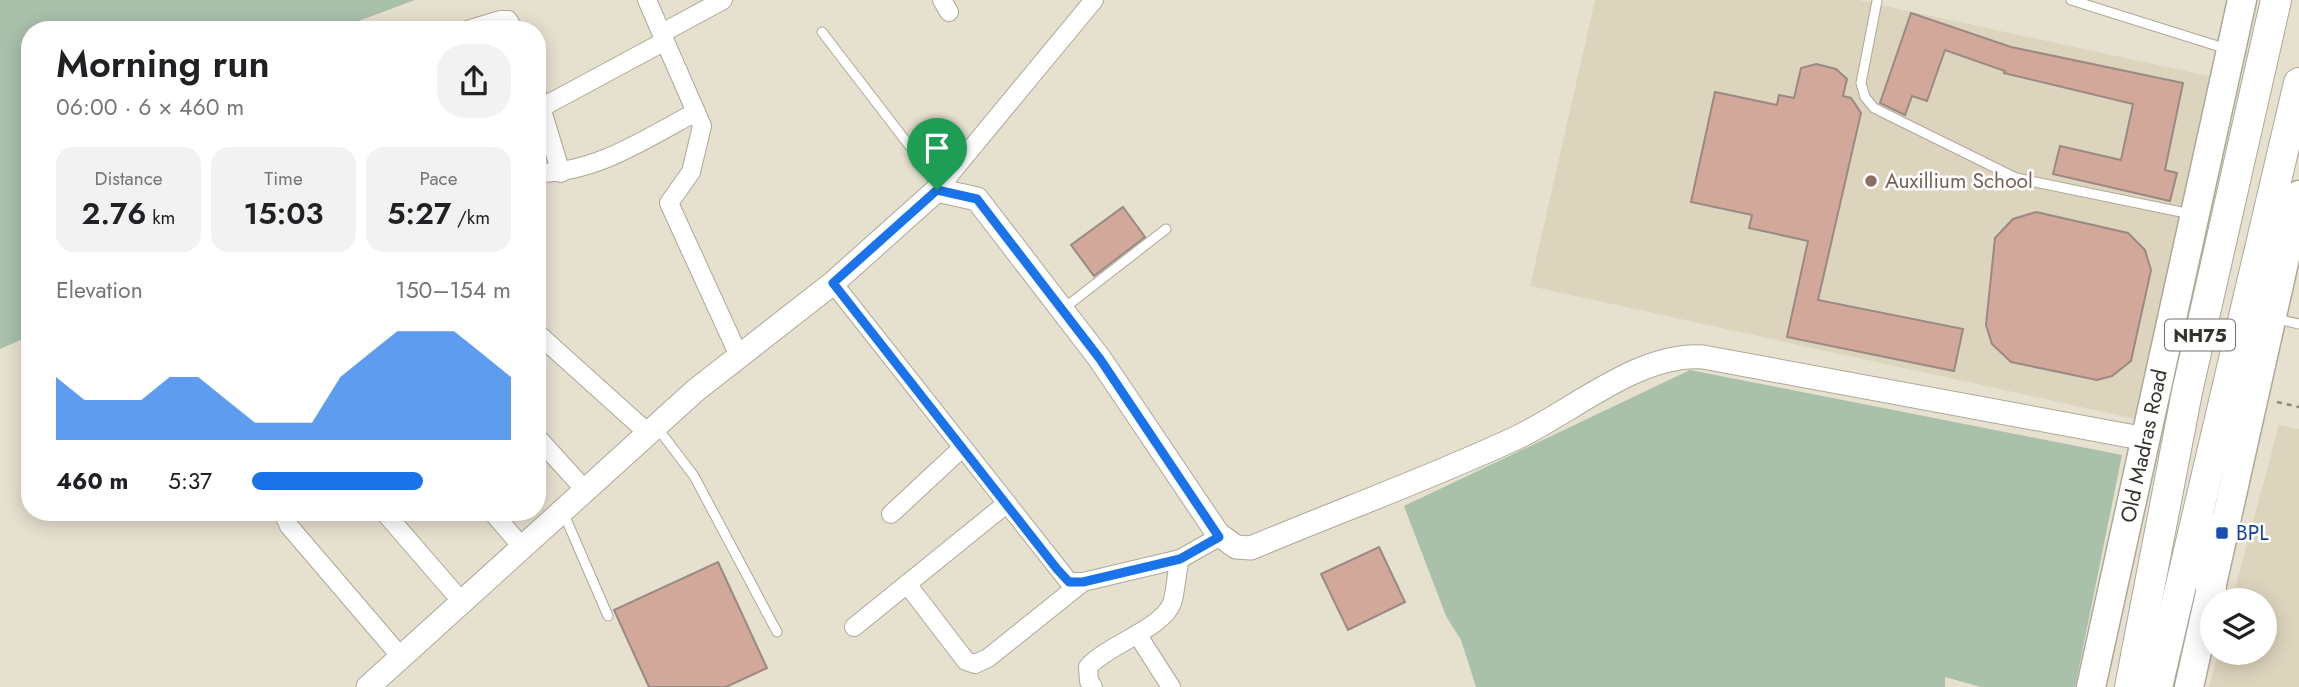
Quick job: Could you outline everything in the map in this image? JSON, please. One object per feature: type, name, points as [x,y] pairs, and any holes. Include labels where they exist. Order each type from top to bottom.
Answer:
[{"type":"highway","name":"Old Madras Road","points":[[2146,677],[2187,392],[2276,0]]},
{"type":"highway","name":"NH75","points":[[2146,677],[2199,508],[2299,83]]},
{"type":"highway","points":[[2199,508],[2211,588]]},
{"type":"main road","name":"Old Madras Road","points":[[2091,687],[2242,0]]},
{"type":"main road","points":[[2211,588],[2271,318],[2295,226],[2299,195]]},
{"type":"main road","points":[[2189,687],[2200,638]]},
{"type":"street","points":[[647,0],[702,126],[691,172],[669,203],[739,356]]},
{"type":"street","points":[[546,100],[663,37],[723,0]]},
{"type":"street","points":[[368,687],[652,430],[739,356],[833,283],[937,190],[1094,0]]},
{"type":"street","points":[[546,173],[561,173],[598,163],[696,112]]},
{"type":"street","points":[[546,126],[561,173]]},
{"type":"street","points":[[937,190],[977,199],[1100,359],[1219,537],[1236,547],[1251,548],[1514,439],[1648,365],[1679,357],[1703,357],[2146,439]]},
{"type":"street","points":[[833,283],[1069,582],[1083,582],[1180,559],[1219,537]]},
{"type":"street","points":[[546,341],[652,430]]},
{"type":"street","points":[[546,447],[586,490]]},
{"type":"street","points":[[891,514],[962,448]]},
{"type":"street","points":[[854,627],[1006,504]]},
{"type":"street","points":[[287,521],[401,657]]},
{"type":"street","points":[[391,521],[462,602]]},
{"type":"street","points":[[500,521],[522,547]]},
{"type":"street","points":[[1093,687],[1089,681],[1088,667],[1097,657],[1156,621],[1171,604],[1180,559]]},
{"type":"street","points":[[907,584],[966,661],[975,663],[988,658],[1083,582]]},
{"type":"street","points":[[1137,634],[1171,687]]},
{"type":"lane","points":[[2071,0],[2231,51]]},
{"type":"lane","points":[[1877,1],[1861,83],[1865,97],[1874,108],[2016,178],[2195,215]]},
{"type":"lane","points":[[822,32],[925,166],[937,190]]},
{"type":"lane","points":[[1063,309],[1166,229]]},
{"type":"lane","points":[[2271,318],[2299,324]]},
{"type":"lane","points":[[652,430],[694,477],[777,632]]},
{"type":"lane","points":[[562,511],[608,616]]},
{"type":"shaded area","name":"Auxillium School","points":[[1595,0],[1858,0],[2213,77],[2136,419],[1530,286]]},
{"type":"shaded area","points":[[2279,425],[2299,429],[2299,687],[2209,687],[2215,665],[2277,665],[2277,588],[2235,588]]},
{"type":"green space","points":[[0,0],[415,0],[358,21],[21,21],[21,340],[0,349]]},
{"type":"green space","points":[[1690,370],[2122,455],[2075,687],[1981,687],[1945,677],[1945,687],[1476,687],[1461,640],[1446,616],[1404,506]]},
{"type":"building","points":[[1911,13],[2011,47],[2183,83],[2165,170],[2177,173],[2170,201],[2053,174],[2060,146],[2121,160],[2133,104],[2004,73],[2005,71],[1945,50],[1927,101],[1912,96],[1905,115],[1880,103]]},
{"type":"building","points":[[1816,64],[1836,69],[1847,79],[1843,96],[1851,98],[1861,113],[1818,300],[1963,329],[1954,371],[1787,337],[1808,241],[1749,228],[1752,215],[1691,202],[1715,92],[1777,105],[1779,95],[1794,98],[1801,68]]},
{"type":"building","points":[[1123,207],[1145,237],[1094,276],[1071,245]]},
{"type":"building","points":[[2036,212],[2128,233],[2145,250],[2151,270],[2131,361],[2112,376],[2097,380],[2011,362],[1992,344],[1986,325],[1995,238],[2013,219]]},
{"type":"building","points":[[1379,547],[1405,602],[1348,630],[1321,574]]},
{"type":"building","points":[[718,562],[767,668],[726,687],[649,687],[614,610]]},
{"type":"place","name":"Auxillium School","points":[[1871,181]]},
{"type":"place","name":"BPL","points":[[2222,533]]},
{"type":"route","points":[[937,190],[977,199],[1100,359],[1219,537],[1180,559],[1083,582],[1069,582],[1057,569],[833,283],[937,190]]}]
